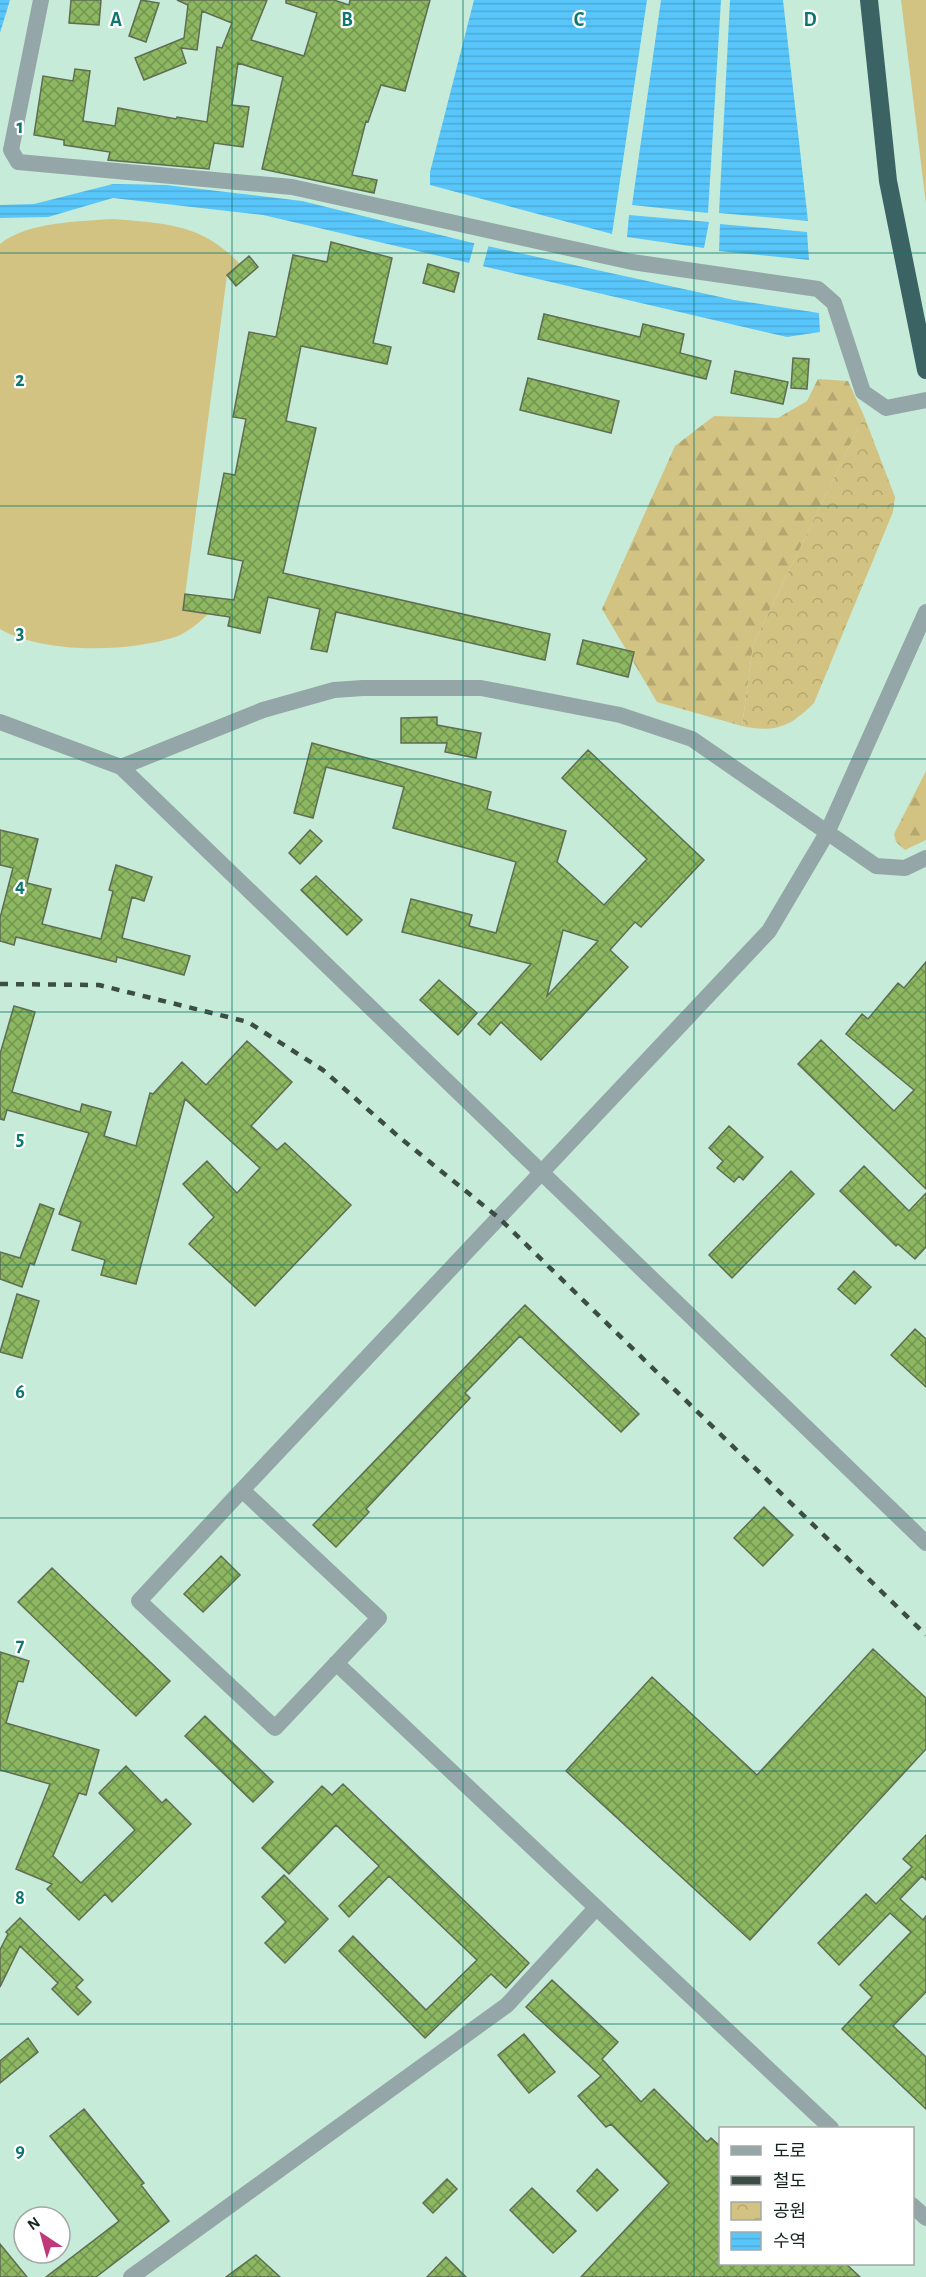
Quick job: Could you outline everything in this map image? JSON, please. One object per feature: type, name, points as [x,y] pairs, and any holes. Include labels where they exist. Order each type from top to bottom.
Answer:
[{"type":"highway","points":[[869,0],[888,181],[926,370]]},
{"type":"street","points":[[41,0],[11,150],[18,162],[292,186],[632,262],[818,290],[834,303],[863,392],[886,408],[926,400]]},
{"type":"street","points":[[242,1490],[379,1618],[275,1728],[139,1601],[242,1490],[769,931],[826,833],[926,612]]},
{"type":"street","points":[[121,768],[263,711],[334,690],[481,688],[620,715],[692,739],[876,866],[905,868],[926,858]]},
{"type":"street","points":[[0,722],[121,768],[926,1543]]},
{"type":"street","points":[[336,1663],[830,2127]]},
{"type":"street","points":[[131,2277],[507,2005],[596,1908]]},
{"type":"street","points":[[914,2207],[926,2218]]},
{"type":"green space","points":[[901,0],[926,0],[926,204]]},
{"type":"green space","points":[[114,219],[150,222],[197,233],[226,250],[240,264],[227,275],[183,611],[208,614],[182,634],[158,642],[112,648],[63,647],[18,637],[0,629],[0,244],[24,231],[39,227]]},
{"type":"green space","points":[[818,379],[848,381],[864,416],[753,645],[742,726],[657,702],[602,609],[675,446],[714,416],[778,418],[807,401]]},
{"type":"green space","points":[[864,416],[895,497],[893,512],[814,703],[797,718],[781,726],[764,729],[742,726],[753,645]]},
{"type":"green space","points":[[926,771],[926,840],[905,850],[896,842],[894,834]]},
{"type":"water","points":[[0,0],[10,0],[0,33]]},
{"type":"water","points":[[474,0],[647,0],[612,234],[430,185],[430,172]]},
{"type":"water","points":[[661,0],[721,0],[708,213],[632,205]]},
{"type":"water","points":[[730,0],[783,0],[808,221],[719,213]]},
{"type":"water","points":[[113,184],[166,185],[302,201],[469,242],[734,300],[819,313],[820,332],[787,337],[263,215],[113,198],[48,217],[0,218],[0,205],[34,204]]},
{"type":"water","points":[[629,215],[709,222],[704,248],[627,237]]},
{"type":"water","points":[[720,224],[807,232],[809,260],[719,251]]},
{"type":"pier","points":[[475,241],[489,244],[482,270],[468,267]]},
{"type":"building","points":[[71,0],[101,0],[99,25],[69,23]]},
{"type":"building","points":[[141,0],[159,3],[146,42],[129,36]]},
{"type":"building","points":[[177,0],[267,0],[251,40],[304,56],[317,13],[286,3],[286,0],[334,0],[349,5],[350,0],[430,0],[405,91],[381,85],[368,122],[366,121],[352,175],[377,180],[374,193],[262,169],[283,77],[238,63],[232,105],[249,107],[243,147],[214,143],[209,169],[108,160],[110,152],[64,145],[64,140],[34,135],[43,76],[73,81],[75,69],[90,71],[83,121],[115,126],[118,108],[176,119],[177,117],[207,122],[217,47],[222,48],[232,23],[202,11],[197,50],[181,48],[186,63],[144,80],[135,58],[184,38],[188,5]]},
{"type":"building","points":[[331,242],[392,258],[373,343],[391,347],[387,364],[301,346],[286,421],[316,428],[283,573],[550,634],[545,660],[336,612],[327,652],[311,649],[320,609],[268,597],[260,633],[228,626],[230,617],[183,610],[185,594],[234,600],[243,561],[208,554],[224,473],[235,475],[246,419],[233,417],[249,332],[276,337],[293,255],[327,262]]},
{"type":"building","points":[[249,256],[258,267],[236,286],[227,275]]},
{"type":"building","points":[[428,264],[459,273],[454,292],[423,283]]},
{"type":"building","points":[[544,314],[640,337],[643,324],[684,334],[680,353],[711,361],[706,379],[538,339]]},
{"type":"building","points":[[793,358],[809,359],[807,389],[791,388]]},
{"type":"building","points":[[735,371],[788,382],[783,404],[731,393]]},
{"type":"building","points":[[528,378],[619,401],[611,433],[520,410]]},
{"type":"building","points":[[583,640],[634,652],[628,677],[577,664]]},
{"type":"building","points":[[437,717],[437,725],[481,733],[476,758],[445,752],[447,743],[401,743],[401,718]]},
{"type":"building","points":[[312,743],[491,792],[487,809],[566,831],[557,862],[604,905],[647,859],[562,778],[588,750],[704,860],[641,927],[635,922],[610,950],[628,967],[541,1060],[501,1022],[490,1035],[478,1024],[531,964],[402,932],[411,899],[472,915],[469,926],[496,933],[516,862],[393,828],[404,787],[326,767],[313,818],[294,813]],"holes":[[[563,930],[598,941],[547,996]]]},
{"type":"building","points":[[0,830],[38,839],[27,883],[51,889],[42,924],[101,939],[113,891],[109,890],[116,865],[152,877],[144,901],[132,897],[122,938],[190,956],[184,975],[117,957],[116,962],[16,937],[14,945],[0,941],[0,918],[13,868],[0,865]]},
{"type":"building","points":[[310,830],[322,841],[300,864],[289,853]]},
{"type":"building","points":[[316,876],[362,920],[347,935],[301,890]]},
{"type":"building","points":[[926,962],[926,1189],[798,1064],[821,1040],[894,1111],[914,1090],[846,1034],[862,1014],[868,1019],[898,983],[904,988]]},
{"type":"building","points":[[439,980],[477,1013],[458,1035],[420,1000]]},
{"type":"building","points":[[14,1006],[35,1012],[12,1092],[80,1112],[82,1104],[111,1112],[104,1136],[136,1146],[150,1093],[153,1094],[182,1062],[206,1085],[247,1041],[292,1082],[251,1126],[277,1150],[285,1143],[351,1205],[255,1306],[189,1244],[214,1217],[183,1184],[207,1161],[237,1193],[260,1168],[185,1099],[136,1284],[101,1275],[105,1260],[72,1250],[81,1222],[59,1214],[89,1133],[7,1110],[4,1120],[0,1119],[0,1054]]},
{"type":"building","points":[[729,1126],[763,1157],[743,1180],[739,1176],[734,1182],[717,1168],[723,1161],[709,1148]]},
{"type":"building","points":[[864,1166],[909,1211],[926,1193],[926,1247],[915,1259],[898,1244],[896,1246],[840,1191]]},
{"type":"building","points":[[791,1171],[814,1194],[732,1278],[709,1255]]},
{"type":"building","points":[[40,1204],[54,1209],[34,1265],[30,1263],[22,1287],[0,1279],[0,1252],[20,1258]]},
{"type":"building","points":[[854,1271],[871,1287],[855,1304],[838,1289]]},
{"type":"building","points":[[17,1294],[39,1301],[22,1358],[0,1352]]},
{"type":"building","points":[[525,1305],[639,1414],[621,1432],[520,1336],[465,1393],[470,1398],[366,1509],[369,1512],[336,1547],[313,1525]]},
{"type":"building","points":[[915,1329],[926,1339],[926,1387],[891,1355]]},
{"type":"building","points":[[764,1507],[793,1535],[763,1566],[734,1538]]},
{"type":"building","points":[[221,1556],[240,1575],[203,1612],[184,1594]]},
{"type":"building","points":[[52,1568],[170,1681],[136,1716],[18,1602]]},
{"type":"building","points":[[873,1649],[926,1698],[926,1749],[750,1940],[566,1771],[652,1677],[757,1775]]},
{"type":"building","points":[[0,1652],[29,1661],[23,1682],[18,1681],[6,1723],[99,1750],[86,1795],[79,1793],[53,1856],[81,1883],[135,1830],[99,1793],[126,1766],[162,1803],[166,1799],[191,1824],[112,1902],[105,1894],[79,1920],[47,1889],[52,1884],[16,1869],[50,1784],[0,1770]]},
{"type":"building","points":[[205,1716],[273,1782],[253,1802],[185,1736]]},
{"type":"building","points":[[343,1784],[529,1963],[506,1988],[491,1974],[425,2038],[339,1951],[353,1936],[426,2010],[477,1960],[389,1876],[349,1917],[339,1906],[379,1866],[336,1825],[289,1874],[262,1848],[322,1786],[332,1795]]},
{"type":"building","points":[[926,1835],[926,1880],[922,1876],[900,1899],[923,1920],[926,1916],[926,1992],[893,2026],[926,2057],[926,2109],[842,2029],[872,1997],[860,1985],[911,1932],[890,1913],[839,1965],[818,1943],[866,1894],[876,1904],[912,1867],[903,1859]]},
{"type":"building","points":[[284,1875],[328,1919],[285,1963],[265,1943],[286,1922],[262,1897]]},
{"type":"building","points":[[20,1918],[83,1980],[76,1987],[91,2002],[78,2015],[52,1989],[58,1983],[20,1946],[0,1987],[0,1950],[8,1934],[6,1932]]},
{"type":"building","points":[[552,1980],[618,2042],[602,2059],[641,2102],[654,2089],[707,2142],[711,2138],[719,2145],[719,2265],[847,2265],[860,2277],[581,2277],[669,2183],[611,2124],[606,2127],[578,2096],[601,2076],[526,2007]]},
{"type":"building","points":[[524,2034],[555,2072],[529,2093],[498,2055]]},
{"type":"building","points":[[28,2038],[38,2052],[0,2083],[0,2061]]},
{"type":"building","points":[[84,2109],[144,2183],[141,2185],[169,2221],[96,2277],[46,2277],[62,2265],[72,2265],[72,2257],[119,2221],[50,2136]]},
{"type":"building","points":[[597,2169],[618,2190],[597,2211],[577,2191]]},
{"type":"building","points":[[447,2179],[457,2189],[433,2213],[423,2203]]},
{"type":"building","points":[[532,2188],[576,2231],[553,2253],[510,2210]]},
{"type":"building","points":[[0,2244],[12,2259],[12,2265],[17,2265],[27,2277],[0,2277]]},
{"type":"building","points":[[256,2255],[280,2277],[226,2277]]},
{"type":"building","points":[[446,2257],[466,2277],[427,2277]]},
{"type":"railway","points":[[0,984],[99,985],[248,1022],[323,1070],[399,1137],[499,1218],[926,1635]]}]
